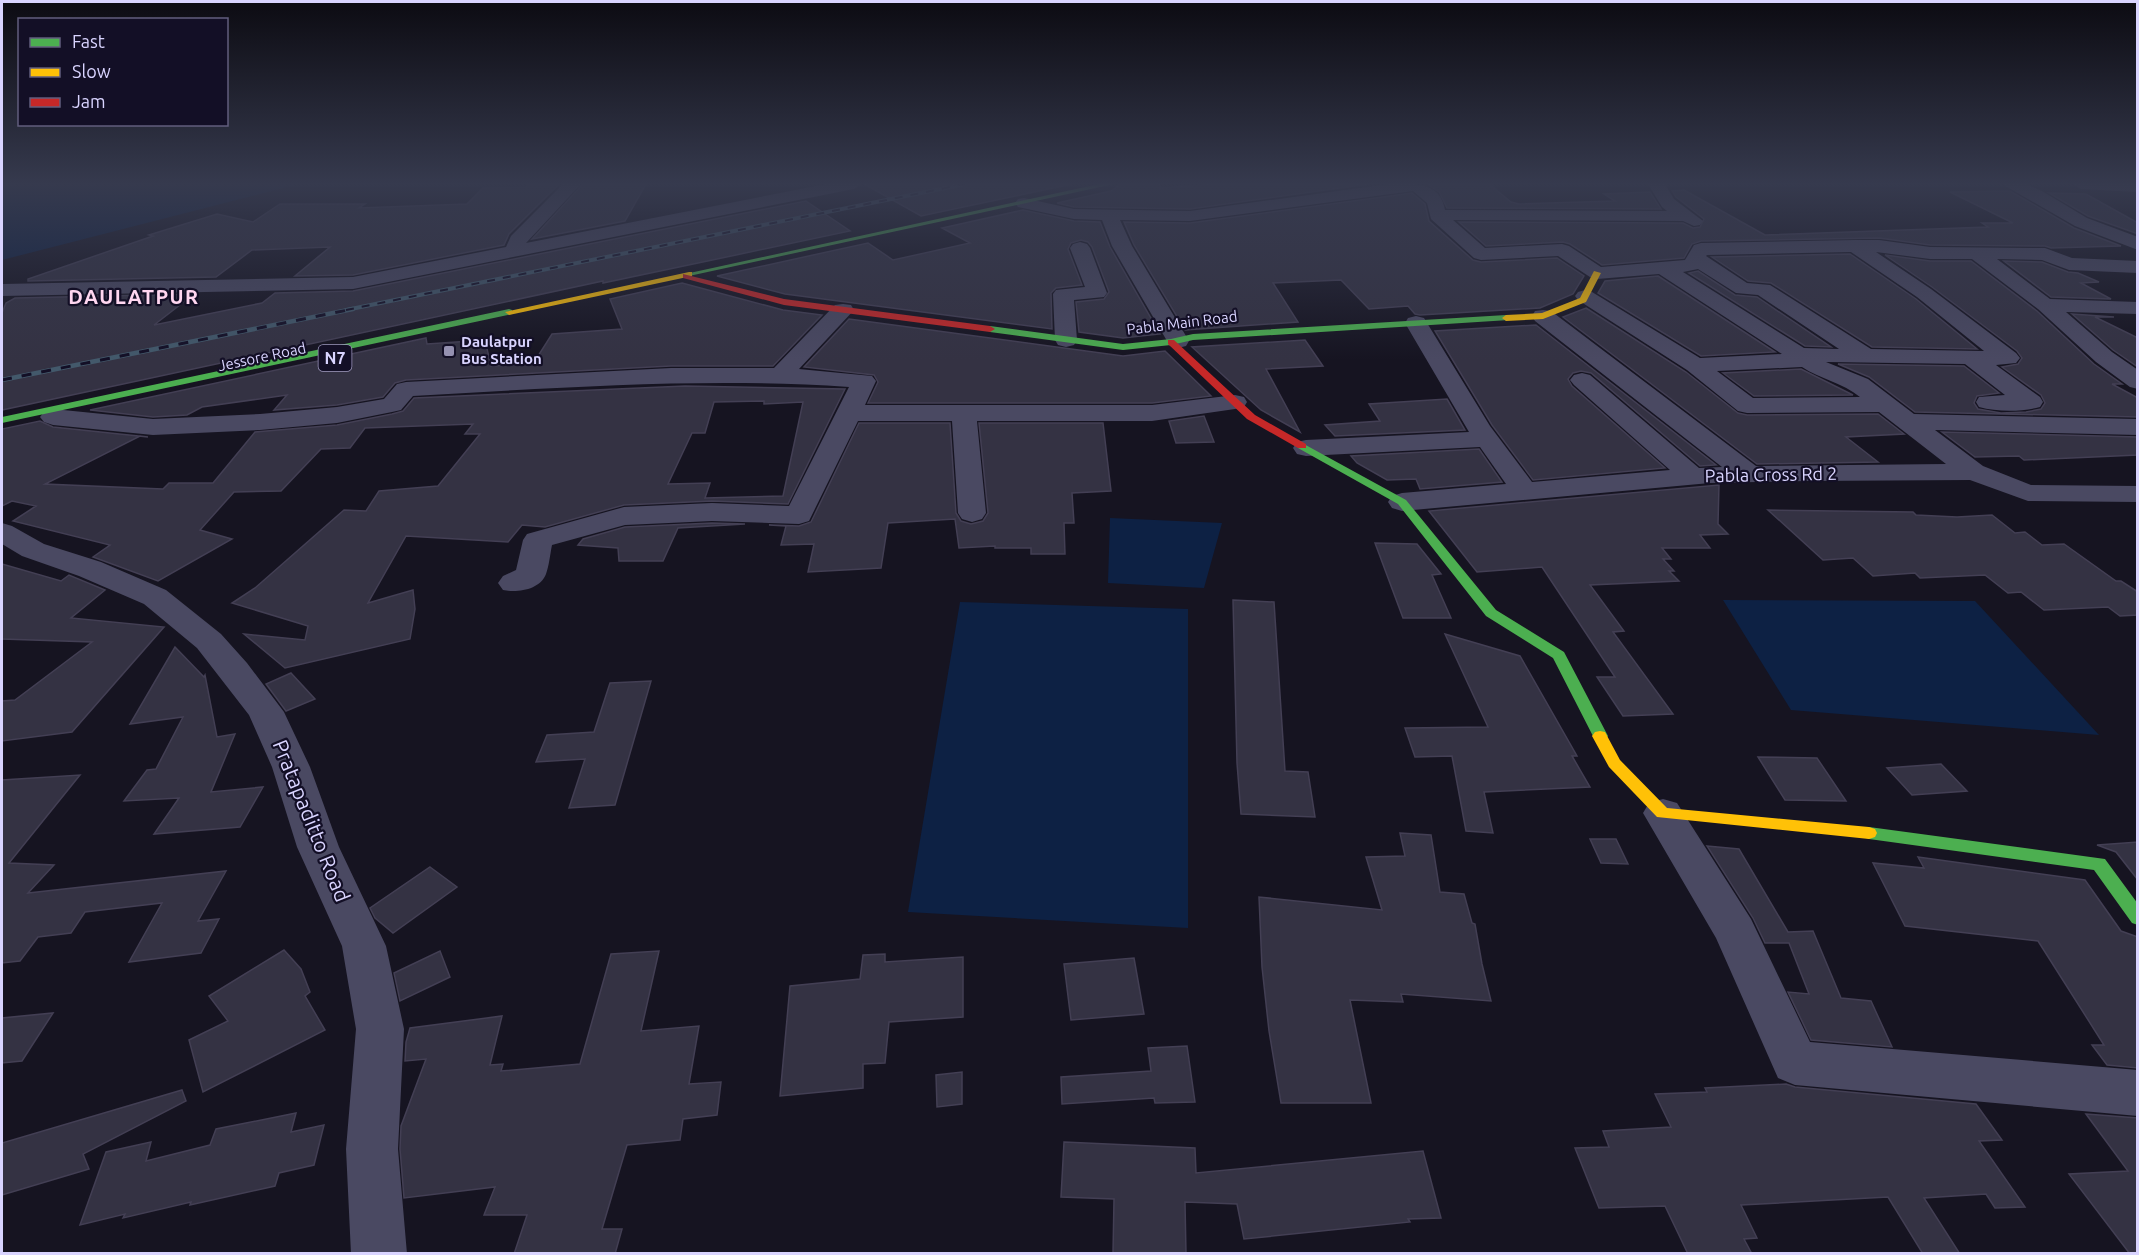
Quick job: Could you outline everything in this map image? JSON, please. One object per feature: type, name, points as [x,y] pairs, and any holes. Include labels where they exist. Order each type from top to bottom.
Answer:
[{"type":"main road","name":"Jessore Road","points":[[2,420],[841,243]]},
{"type":"main road","points":[[1585,296],[1597,273]]},
{"type":"main road","name":"Pabla Main Road","points":[[686,276],[784,302],[1123,347],[1204,336],[1543,316],[1583,300],[1585,296]]},
{"type":"main road","name":"Jessore Road","points":[[2,428],[656,291],[661,279]]},
{"type":"main road","points":[[1174,341],[1251,417],[1402,502],[1491,613],[1559,655],[1614,763],[1663,813],[1871,833],[2100,864],[2138,918]]},
{"type":"street","points":[[514,250],[517,243]]},
{"type":"street","points":[[2,290],[353,283],[552,243]]},
{"type":"street","points":[[1073,243],[1074,249],[1122,246]]},
{"type":"street","points":[[1121,243],[1174,341]]},
{"type":"street","points":[[1467,243],[1481,254],[1562,250],[1597,273],[1691,265],[1701,249],[1855,246],[1879,246],[1930,254],[2045,254],[2069,264],[2138,267]]},
{"type":"street","points":[[1727,243],[1736,249]]},
{"type":"street","points":[[1695,365],[1866,356],[2008,358],[1923,293],[1855,246]]},
{"type":"street","points":[[1066,340],[1064,294],[1097,293],[1080,249]]},
{"type":"street","points":[[1977,254],[2045,305],[2104,357],[2138,382]]},
{"type":"street","points":[[1695,258],[1743,290],[1763,289],[1866,356]]},
{"type":"street","points":[[1662,267],[1825,372],[1859,384],[1973,472]]},
{"type":"street","points":[[1585,296],[1695,365],[1747,406],[2031,402],[1970,357]]},
{"type":"street","points":[[2045,305],[2138,308]]},
{"type":"street","points":[[780,375],[843,310]]},
{"type":"street","points":[[1733,313],[1794,310]]},
{"type":"street","points":[[1543,316],[1749,474]]},
{"type":"street","points":[[1416,323],[1487,439],[1524,490]]},
{"type":"street","points":[[54,417],[153,427],[260,422],[337,415],[392,405],[406,389],[670,375],[780,375],[864,381],[799,515],[712,512],[624,516],[538,540],[530,575],[514,584]]},
{"type":"street","points":[[1582,380],[1642,430],[1693,477]]},
{"type":"street","points":[[848,413],[1152,413],[1235,402]]},
{"type":"street","points":[[964,413],[972,513]]},
{"type":"street","points":[[1908,422],[2138,427]]},
{"type":"street","points":[[1306,448],[1487,439]]},
{"type":"street","name":"Pabla Cross Rd 2","points":[[1402,502],[1524,490],[1749,474],[1973,472],[2028,493],[2138,494]]},
{"type":"street","name":"Pratapaditto Road","points":[[2,532],[33,550],[90,569],[155,597],[209,641],[266,712],[291,767],[318,847],[364,945],[380,1029],[372,1149],[379,1254]]},
{"type":"street","points":[[1663,813],[1735,932],[1795,1062],[2138,1093]]},
{"type":"water","points":[[2,243],[70,243],[2,260]]},
{"type":"water","points":[[1110,518],[1222,523],[1204,588],[1108,583]]},
{"type":"water","points":[[1723,600],[1975,601],[2099,735],[1791,710]]},
{"type":"water","points":[[960,602],[1188,609],[1188,928],[908,912]]},
{"type":"building","points":[[134,243],[505,243],[504,245],[353,275],[295,276],[330,247],[252,250],[216,277],[28,281],[28,279]]},
{"type":"building","points":[[597,243],[795,243],[603,283],[603,281],[2,410],[2,313],[6,303],[15,298],[194,294],[154,325],[262,303],[275,293],[353,291]]},
{"type":"building","points":[[868,243],[893,260],[970,243],[1072,243],[1068,249],[1082,285],[1056,288],[1051,293],[1052,329],[785,294],[717,276]]},
{"type":"building","points":[[1088,243],[1108,243],[1160,334],[1123,338],[1079,332],[1076,302],[1104,299],[1109,292]]},
{"type":"building","points":[[1133,243],[1453,243],[1473,260],[1481,262],[1557,258],[1584,276],[1573,294],[1540,308],[1420,315],[1415,314],[1408,306],[1369,309],[1341,280],[1273,283],[1298,322],[1185,330]]},
{"type":"building","points":[[1482,243],[1552,243],[1486,246]]},
{"type":"building","points":[[1565,243],[1696,243],[1692,244],[1684,258],[1602,265]]},
{"type":"building","points":[[1912,243],[2112,243],[2121,246],[2051,248],[2045,246],[1930,245]]},
{"type":"building","points":[[1850,254],[1916,299],[1977,349],[1872,347],[1771,283],[1748,281],[1712,257]]},
{"type":"building","points":[[1885,255],[1930,261],[1971,261],[2037,311],[2094,364],[2122,384],[2112,384],[2138,398],[2138,417],[1915,412],[1869,377],[1838,364],[1964,366],[1999,393],[1977,396],[1974,403],[1978,409],[2001,413],[2026,412],[2041,409],[2045,403],[2041,395],[2002,367],[2018,364],[2022,358],[2017,351]]},
{"type":"building","points":[[2004,261],[2042,262],[2068,272],[2078,273],[2099,282],[2081,283],[2111,299],[2051,297]]},
{"type":"building","points":[[1698,271],[1735,295],[1757,297],[1831,347],[1805,346],[1689,273]]},
{"type":"building","points":[[1658,276],[1775,352],[1701,356],[1598,293],[1605,281]]},
{"type":"building","points":[[682,283],[783,310],[822,315],[773,366],[671,366],[406,380],[395,383],[383,397],[337,405],[274,410],[287,395],[202,407],[187,415],[153,417],[90,410],[426,338],[427,344],[485,340],[491,366],[533,364],[552,334],[622,329],[610,299]]},
{"type":"building","points":[[1586,308],[1686,372],[1738,413],[1747,415],[1878,414],[1904,434],[1846,437],[1878,462],[1757,464],[1563,317]]},
{"type":"building","points":[[2072,314],[2114,317],[2095,317],[2138,338],[2138,367],[2113,350]]},
{"type":"building","points":[[849,319],[1123,356],[1165,351],[1211,396],[1152,403],[868,403],[878,382],[874,375],[804,367]]},
{"type":"building","points":[[1536,325],[1716,465],[1700,466],[1591,373],[1581,371],[1573,373],[1568,379],[1572,386],[1665,468],[1533,480],[1492,425],[1435,331]]},
{"type":"building","points":[[1305,340],[1323,366],[1266,369],[1300,432],[1261,410],[1192,347]]},
{"type":"building","points":[[1801,369],[1853,395],[1754,396],[1723,373]]},
{"type":"building","points":[[685,386],[845,389],[788,504],[712,501],[624,505],[545,527],[522,525],[508,542],[406,536],[368,603],[413,590],[415,609],[410,639],[285,668],[244,634],[305,640],[308,626],[232,603],[255,588],[344,510],[366,511],[379,491],[438,486],[480,434],[465,434],[473,424],[365,428],[350,448],[321,449],[281,491],[234,492],[200,530],[232,539],[158,581],[93,557],[110,545],[13,521],[36,506],[12,501],[2,506],[2,429],[40,421],[53,427],[140,436],[45,484],[163,489],[169,483],[213,483],[255,432],[337,425],[392,414],[403,411],[414,398]],"holes":[[[764,401],[764,404],[803,402],[783,496],[705,498],[710,483],[668,484],[692,433],[705,433],[714,402]]]},
{"type":"building","points":[[1447,399],[1465,430],[1335,436],[1325,425],[1380,421],[1369,404]]},
{"type":"building","points":[[1204,416],[1214,442],[1176,443],[1169,421]]},
{"type":"building","points":[[859,423],[950,423],[956,513],[961,521],[971,524],[983,521],[988,513],[979,423],[1103,423],[1111,491],[1072,493],[1074,523],[1064,523],[1065,554],[1031,554],[1031,548],[995,548],[995,546],[959,548],[955,519],[888,523],[881,568],[808,572],[814,544],[781,545],[786,526],[769,525],[799,526],[811,522]]},
{"type":"building","points":[[1942,432],[2138,437],[2138,455],[2024,460],[2019,456],[1975,457]]},
{"type":"building","points":[[1479,449],[1502,482],[1420,489],[1416,479],[1387,480],[1357,463],[1351,456]]},
{"type":"building","points":[[1719,485],[1718,524],[1728,534],[1700,535],[1710,548],[1662,548],[1671,559],[1663,559],[1674,571],[1669,571],[1679,581],[1590,585],[1624,631],[1613,632],[1673,714],[1623,716],[1597,677],[1615,677],[1542,567],[1477,572],[1429,511]]},
{"type":"building","points":[[1768,510],[1913,512],[1916,515],[1957,517],[1992,515],[2015,533],[2025,532],[2042,545],[2064,544],[2116,581],[2121,581],[2138,592],[2138,615],[2120,616],[2108,607],[2044,610],[2021,592],[2008,593],[1985,575],[1920,578],[1915,573],[1873,576],[1853,558],[1823,560]]},
{"type":"building","points":[[712,523],[745,524],[678,528],[663,561],[619,561],[618,548],[578,545],[583,539],[625,527]]},
{"type":"building","points":[[1375,543],[1417,544],[1441,574],[1432,575],[1451,618],[1403,618]]},
{"type":"building","points":[[2,564],[61,581],[69,575],[105,590],[71,618],[164,627],[72,732],[2,741],[2,701],[15,700],[92,642],[2,639]]},
{"type":"building","points":[[1233,600],[1274,602],[1285,771],[1308,772],[1315,817],[1241,814],[1237,763]]},
{"type":"building","points":[[1445,634],[1520,656],[1577,756],[1572,756],[1590,787],[1484,792],[1493,833],[1466,831],[1452,756],[1415,757],[1405,728],[1488,727]]},
{"type":"building","points":[[175,647],[204,677],[205,675],[217,737],[235,734],[211,792],[263,787],[240,827],[154,834],[179,798],[124,801],[147,770],[156,769],[183,717],[130,724]]},
{"type":"building","points":[[291,673],[315,699],[286,711],[266,684]]},
{"type":"building","points":[[651,681],[615,805],[569,808],[585,759],[536,762],[547,735],[594,732],[610,683]]},
{"type":"building","points":[[1758,757],[1817,758],[1846,801],[1785,800]]},
{"type":"building","points":[[1941,764],[1967,791],[1912,795],[1887,768]]},
{"type":"building","points":[[80,775],[9,863],[54,865],[28,893],[226,871],[198,921],[219,919],[201,953],[129,962],[162,903],[85,912],[71,933],[38,937],[20,961],[2,963],[2,780]]},
{"type":"building","points":[[1400,833],[1431,835],[1440,892],[1464,894],[1472,923],[1475,924],[1491,1001],[1401,994],[1403,1002],[1350,1000],[1371,1103],[1281,1103],[1269,1031],[1262,967],[1259,897],[1382,910],[1366,857],[1405,856]]},
{"type":"building","points":[[1590,839],[1616,839],[1628,864],[1601,863]]},
{"type":"building","points":[[2138,842],[2138,880],[2116,852],[2097,845]]},
{"type":"building","points":[[1707,846],[1739,849],[1788,932],[1813,931],[1841,998],[1871,1001],[1892,1047],[1811,1040],[1788,992],[1809,994],[1789,943],[1765,943],[1753,918]]},
{"type":"building","points":[[1918,857],[2085,880],[2121,931],[2138,937],[2138,1068],[2107,1065],[2092,1045],[2104,1045],[2038,941],[1905,926],[1873,863],[1924,868]]},
{"type":"building","points":[[430,867],[457,887],[393,933],[375,918],[370,908]]},
{"type":"building","points":[[284,950],[301,969],[310,992],[305,996],[325,1030],[203,1092],[189,1040],[228,1021],[209,996]]},
{"type":"building","points":[[440,951],[450,977],[400,1001],[394,973]]},
{"type":"building","points":[[659,951],[641,1031],[699,1026],[689,1084],[721,1082],[717,1115],[683,1119],[680,1140],[627,1145],[602,1229],[622,1229],[615,1254],[514,1254],[527,1215],[484,1215],[495,1187],[404,1198],[400,1149],[401,1126],[426,1059],[405,1061],[406,1042],[410,1028],[502,1016],[490,1065],[503,1064],[501,1071],[580,1064],[611,954]]},
{"type":"building","points":[[885,954],[885,962],[963,957],[963,1017],[889,1022],[885,1063],[863,1064],[863,1088],[780,1096],[790,986],[860,979],[863,955]]},
{"type":"building","points":[[1134,958],[1144,1014],[1071,1020],[1064,964]]},
{"type":"building","points":[[53,1013],[22,1061],[2,1063],[2,1018]]},
{"type":"building","points":[[1187,1046],[1195,1102],[1155,1103],[1154,1098],[1062,1104],[1061,1077],[1151,1071],[1148,1048]]},
{"type":"building","points":[[962,1072],[962,1104],[937,1107],[936,1075]]},
{"type":"building","points":[[1786,1084],[1795,1087],[1976,1104],[2002,1140],[1979,1141],[2025,1207],[1995,1208],[1986,1194],[1924,1198],[1960,1254],[1923,1254],[1888,1197],[1741,1205],[1757,1238],[1744,1239],[1752,1254],[1688,1254],[1665,1206],[1599,1208],[1575,1148],[1609,1147],[1603,1131],[1671,1127],[1655,1094],[1707,1092],[1705,1088]]},
{"type":"building","points":[[182,1090],[186,1101],[83,1154],[89,1169],[2,1195],[2,1143]]},
{"type":"building","points":[[296,1113],[291,1132],[324,1125],[314,1165],[279,1173],[275,1186],[123,1218],[125,1214],[80,1225],[106,1152],[151,1142],[146,1161],[210,1145],[216,1129]]},
{"type":"building","points":[[2086,1114],[2138,1118],[2138,1254],[2130,1254],[2069,1174],[2128,1171]]},
{"type":"building","points":[[1064,1142],[1195,1148],[1196,1173],[1423,1151],[1441,1218],[1408,1219],[1410,1222],[1244,1239],[1237,1204],[1185,1202],[1186,1254],[1113,1253],[1114,1199],[1061,1197]]},
{"type":"railway","points":[[346,310],[677,243]]},
{"type":"railway","points":[[2,380],[353,309]]},
{"type":"traffic: fast","points":[[689,274],[836,243]]},
{"type":"traffic: fast","points":[[2,420],[509,312]]},
{"type":"traffic: fast","points":[[990,329],[1123,347],[1171,342],[1193,337],[1506,318]]},
{"type":"traffic: fast","points":[[1302,446],[1402,502],[1491,613],[1559,655],[1600,736]]},
{"type":"traffic: fast","points":[[1869,833],[2099,864],[2138,918]]},
{"type":"traffic: slow","points":[[1506,318],[1543,316],[1583,300],[1597,273]]},
{"type":"traffic: slow","points":[[509,312],[689,274]]},
{"type":"traffic: slow","points":[[1600,736],[1614,763],[1663,813],[1869,833]]},
{"type":"traffic: jam","points":[[686,276],[784,302],[990,329]]},
{"type":"traffic: jam","points":[[1171,342],[1251,417],[1302,446]]},
{"type":"place","name":"Daulatpur Bus Station","points":[[449,351]]},
{"type":"district","name":"DAULATPUR","points":[[134,297]]}]
